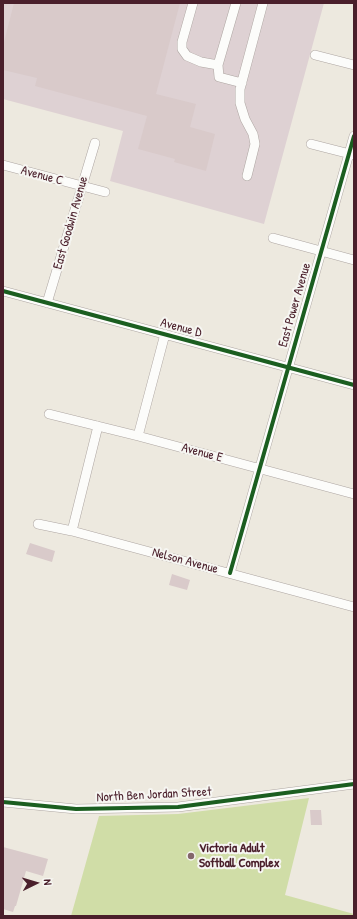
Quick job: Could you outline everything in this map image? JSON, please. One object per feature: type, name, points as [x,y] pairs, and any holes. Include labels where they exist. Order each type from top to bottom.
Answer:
[{"type":"street","points":[[193,3],[182,42],[182,49],[187,56],[201,62],[218,65]]},
{"type":"street","points":[[236,3],[218,65],[219,77],[242,83]]},
{"type":"street","points":[[247,176],[255,144],[253,134],[245,119],[240,103],[242,83],[263,3]]},
{"type":"street","points":[[315,55],[354,65]]},
{"type":"street","name":"East Power Avenue","points":[[230,573],[320,252],[351,155],[354,136]]},
{"type":"street","name":"East Goodwin Avenue","points":[[47,303],[95,143]]},
{"type":"street","points":[[311,144],[351,155]]},
{"type":"street","name":"Avenue C","points":[[3,166],[105,192]]},
{"type":"street","points":[[273,238],[354,260]]},
{"type":"street","name":"Avenue D","points":[[3,291],[354,385]]},
{"type":"street","points":[[138,436],[166,334]]},
{"type":"street","name":"Avenue E","points":[[49,414],[260,468],[354,494]]},
{"type":"street","points":[[72,531],[98,426]]},
{"type":"street","name":"Nelson Avenue","points":[[38,524],[72,531],[354,607]]},
{"type":"street","name":"North Ben Jordan Street","points":[[3,802],[76,809],[178,807],[354,784]]},
{"type":"shaded area","points":[[3,3],[324,3],[264,224],[110,181],[123,131],[3,99]]},
{"type":"green space","name":"Victoria Adult Softball Complex","points":[[309,798],[285,895],[354,914],[354,916],[71,916],[99,816],[178,814]]},
{"type":"building","points":[[14,3],[180,3],[156,94],[196,104],[190,127],[215,134],[206,171],[174,162],[175,159],[138,149],[147,116],[35,86],[37,78],[3,70],[3,46]]},
{"type":"building","points":[[30,543],[55,551],[52,562],[26,554]]},
{"type":"building","points":[[172,574],[190,580],[187,590],[169,585]]},
{"type":"building","points":[[310,810],[321,810],[322,825],[311,825]]},
{"type":"building","points":[[3,847],[48,859],[43,876],[26,871],[13,912],[3,909]]},
{"type":"cycle path","points":[[230,573],[354,136]]},
{"type":"cycle path","points":[[3,291],[354,385]]},
{"type":"cycle path","points":[[3,802],[76,809],[178,807],[354,784]]},
{"type":"place","name":"Victoria Adult Softball Complex","points":[[191,856]]}]
